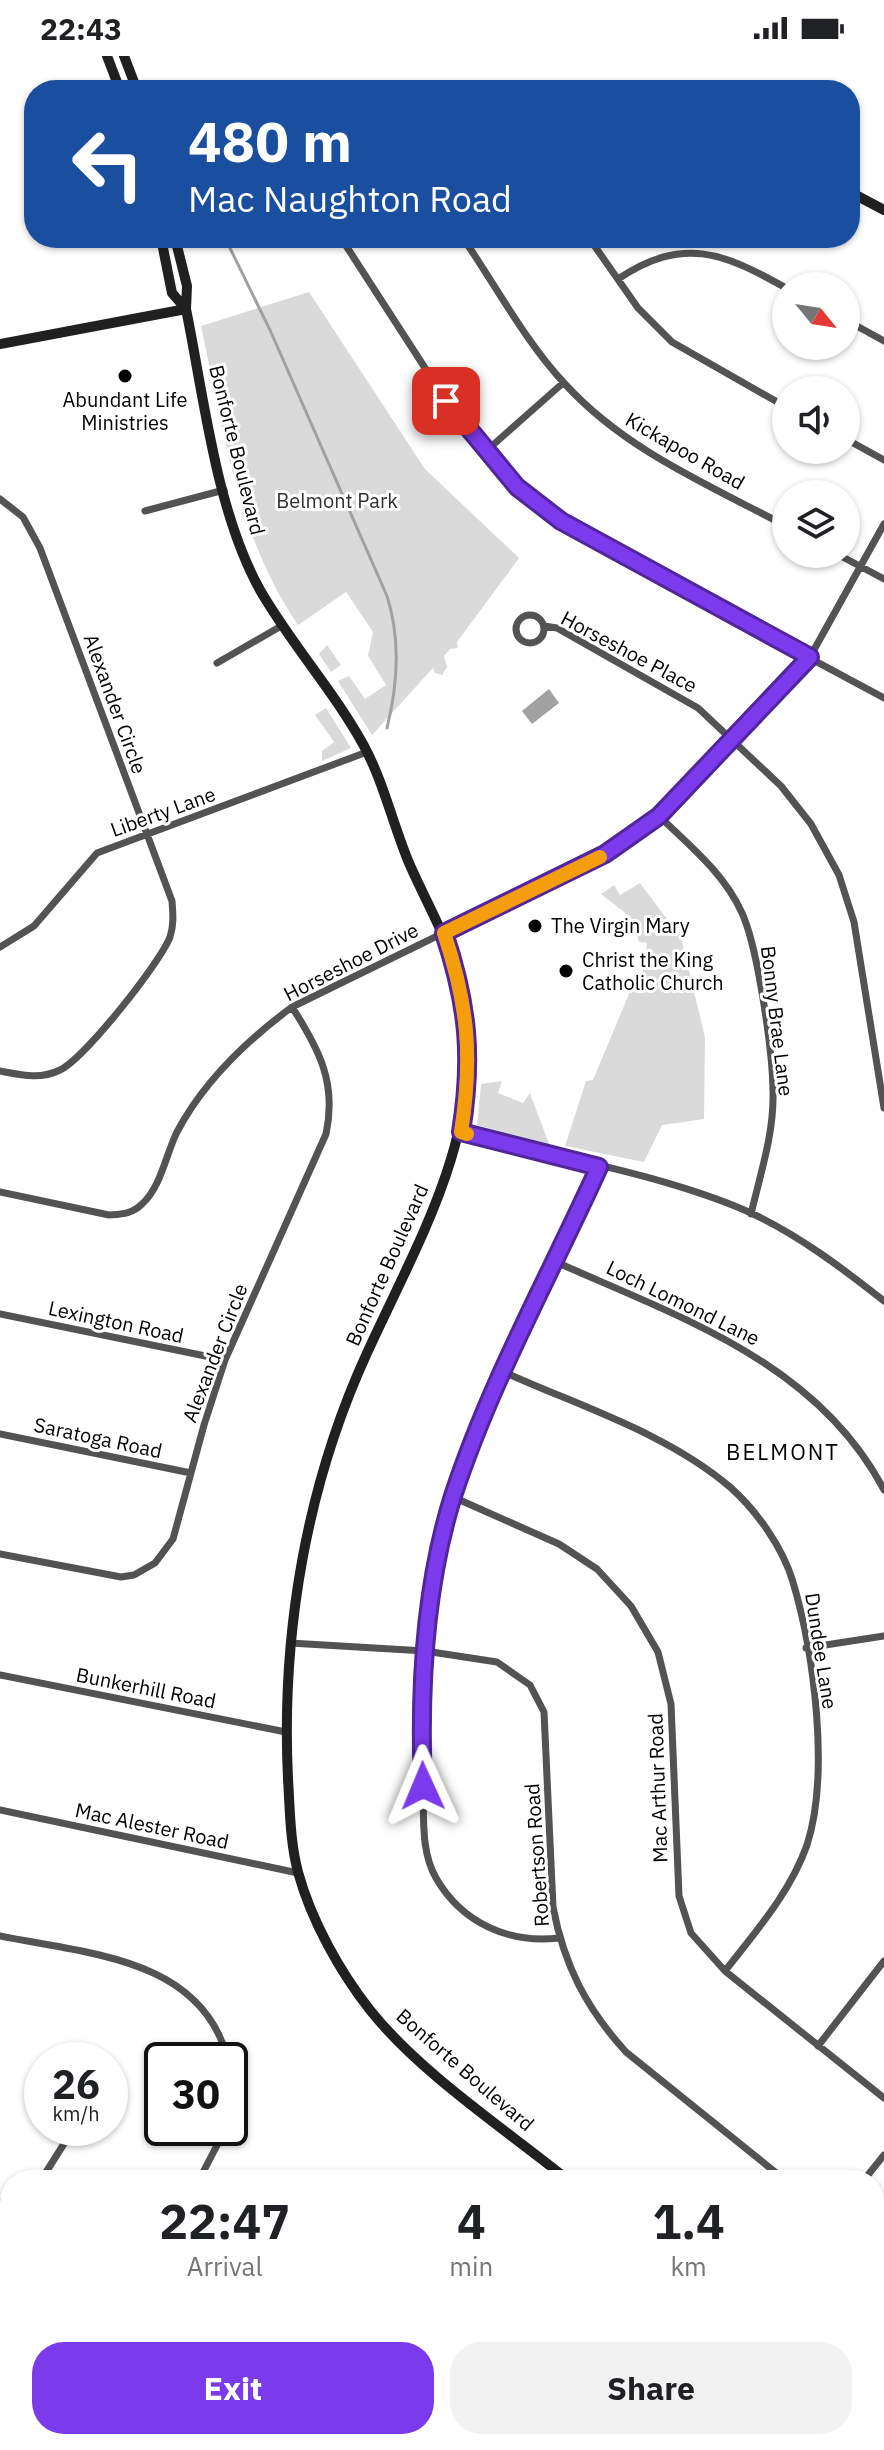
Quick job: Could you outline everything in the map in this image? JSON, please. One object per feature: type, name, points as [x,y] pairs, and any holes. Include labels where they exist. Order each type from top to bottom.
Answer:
[{"type":"main road","points":[[107,56],[116,80]]},
{"type":"main road","points":[[124,56],[133,80]]},
{"type":"main road","points":[[860,197],[884,210]]},
{"type":"main road","name":"Bonforte Boulevard","points":[[163,248],[172,293],[186,309]]},
{"type":"main road","name":"Bonforte Boulevard","points":[[178,248],[187,286],[186,309],[224,490],[259,588],[367,752],[407,859],[444,933],[461,983],[468,1033],[468,1069],[461,1132],[447,1175],[353,1384],[310,1516],[290,1643],[286,1732],[291,1825],[298,1873],[323,1933],[370,2010],[407,2050],[556,2170]]},
{"type":"main road","points":[[0,344],[186,309]]},
{"type":"street","points":[[347,248],[421,365],[485,452],[517,487],[561,521],[884,698]]},
{"type":"street","name":"Kickapoo Road","points":[[470,248],[563,383],[621,435],[772,518]]},
{"type":"street","points":[[596,248],[638,308],[672,342],[772,399]]},
{"type":"street","points":[[618,279],[655,259],[698,251],[729,259],[772,281]]},
{"type":"street","points":[[860,328],[884,341]]},
{"type":"street","points":[[485,452],[563,383]]},
{"type":"street","points":[[860,447],[884,460]]},
{"type":"street","points":[[145,511],[224,490]]},
{"type":"street","name":"Alexander Circle","points":[[0,499],[23,517],[36,538],[173,911],[171,935],[160,956],[68,1066],[36,1077],[0,1071]]},
{"type":"street","name":"Horseshoe Drive","points":[[0,1192],[109,1215],[127,1214],[142,1204],[152,1192],[186,1115],[226,1063],[250,1039],[292,1007],[605,854],[659,816],[810,657],[884,524]]},
{"type":"street","points":[[861,567],[884,579]]},
{"type":"street","points":[[217,663],[283,625]]},
{"type":"street","name":"Horseshoe Place","points":[[544,626],[557,628],[675,692],[698,708],[795,802],[823,842],[839,875],[854,922],[884,1108]]},
{"type":"street","name":"Liberty Lane","points":[[0,947],[34,926],[92,857],[367,752]]},
{"type":"street","name":"Bonny Brae Lane","points":[[659,816],[718,873],[743,913],[756,962],[773,1093],[770,1135],[751,1214]]},
{"type":"street","name":"Alexander Circle","points":[[0,1554],[109,1576],[145,1571],[166,1552],[173,1539],[225,1360],[326,1134],[330,1112],[326,1066],[292,1007]]},
{"type":"street","points":[[461,1132],[706,1197],[751,1214],[808,1244],[884,1301]]},
{"type":"street","points":[[559,1938],[528,1939],[495,1931],[466,1914],[435,1877],[425,1841],[422,1701],[425,1651],[439,1556],[453,1497],[504,1372],[599,1167]]},
{"type":"street","name":"Loch Lomond Lane","points":[[556,1262],[750,1351],[818,1405],[847,1436],[884,1490]]},
{"type":"street","name":"Lexington Road","points":[[0,1314],[225,1360]]},
{"type":"street","name":"Dundee Lane","points":[[504,1372],[660,1442],[730,1487],[752,1510],[774,1542],[793,1581],[821,1757],[817,1807],[791,1882],[725,1971]]},
{"type":"street","name":"Saratoga Road","points":[[0,1434],[191,1473]]},
{"type":"street","name":"Mac Arthur Road","points":[[453,1497],[559,1544],[597,1569],[631,1606],[658,1652],[671,1704],[679,1896],[697,1942],[725,1971],[884,2098]]},
{"type":"street","points":[[806,1648],[884,1636]]},
{"type":"street","name":"Robertson Road","points":[[290,1643],[425,1651],[497,1662],[519,1674],[539,1697],[547,1731],[550,1859],[559,1938],[583,1998],[626,2052],[773,2170]]},
{"type":"street","name":"Bunkerhill Road","points":[[0,1675],[286,1732]]},
{"type":"street","name":"Mac Alester Road","points":[[0,1810],[298,1873]]},
{"type":"street","points":[[0,1936],[126,1962],[162,1975],[201,2005],[223,2042]]},
{"type":"street","points":[[818,2046],[884,1961]]},
{"type":"street","points":[[47,2170],[63,2146]]},
{"type":"street","points":[[204,2170],[217,2146]]},
{"type":"green space","name":"Belmont Park","points":[[309,292],[425,469],[519,558],[457,642],[458,648],[450,649],[444,656],[447,667],[442,675],[435,673],[433,668],[372,735],[338,681],[349,676],[365,699],[386,685],[368,656],[373,632],[346,592],[298,625],[277,591],[260,555],[235,481],[201,326]]},
{"type":"green space","points":[[327,645],[341,665],[331,672],[319,654]]},
{"type":"green space","points":[[326,708],[351,748],[322,761],[322,751],[334,742],[315,715]]},
{"type":"green space","points":[[640,883],[681,938],[705,1037],[704,1119],[662,1125],[644,1162],[565,1146],[586,1081],[593,1080],[634,982],[641,983],[647,943],[639,942],[633,919],[601,894],[614,885],[620,895]]},
{"type":"green space","points":[[502,1081],[498,1093],[523,1103],[530,1093],[549,1144],[477,1125],[481,1084]]},
{"type":"shaded area","points":[[549,689],[559,703],[532,724],[522,711]]},
{"type":"waterway","points":[[230,248],[270,330],[387,596],[396,646],[394,695],[387,728]]},
{"type":"slow traffic","points":[[467,1134],[461,1132],[468,1069],[465,1004],[444,933],[600,857]]},
{"type":"place","name":"Abundant Life Ministries","points":[[125,376]]},
{"type":"place","name":"The Virgin Mary","points":[[535,926]]},
{"type":"place","name":"Christ the King Catholic Church","points":[[566,971]]},
{"type":"district","name":"BELMONT","points":[[783,1452]]},
{"type":"route","points":[[423,1786],[425,1651],[439,1556],[453,1497],[504,1372],[599,1167],[461,1132],[466,1101],[468,1033],[461,983],[444,933],[605,854],[659,816],[810,657],[608,550],[561,521],[517,487],[446,401]]}]
